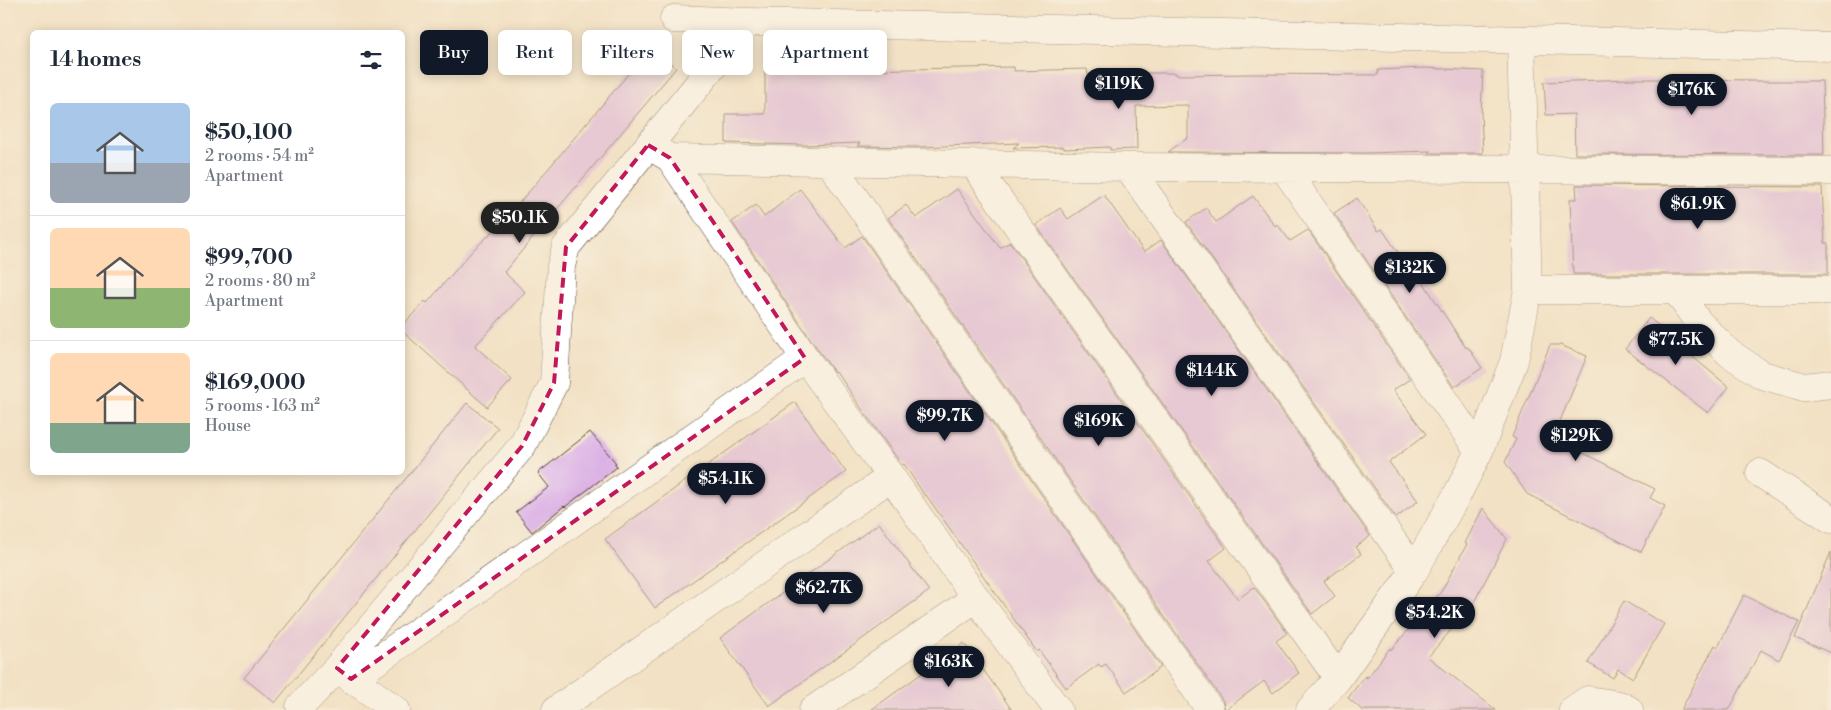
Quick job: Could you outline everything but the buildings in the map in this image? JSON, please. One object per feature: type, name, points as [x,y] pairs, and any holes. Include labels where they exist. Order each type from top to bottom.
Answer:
[{"type":"street","points":[[674,19],[1831,47]]},
{"type":"street","points":[[344,674],[522,446],[554,383],[561,266],[566,246],[659,152],[749,22]]},
{"type":"street","points":[[1310,710],[1338,678],[1414,571],[1458,493],[1479,451],[1514,361],[1528,290],[1521,40]]},
{"type":"street","points":[[659,152],[829,161],[1128,167],[1831,171]]},
{"type":"street","points":[[659,152],[976,598],[1058,710]]},
{"type":"street","points":[[829,161],[1210,710]]},
{"type":"street","points":[[973,163],[1338,678]]},
{"type":"street","points":[[1128,167],[1414,571]]},
{"type":"street","points":[[1284,168],[1479,451]]},
{"type":"street","points":[[1528,290],[1831,290]]},
{"type":"street","points":[[1676,290],[1699,323],[1729,353],[1762,375],[1804,387],[1831,384]]},
{"type":"street","points":[[300,707],[344,674],[805,358]]},
{"type":"street","points":[[1760,473],[1831,519]]},
{"type":"street","points":[[556,710],[891,477]]},
{"type":"street","points":[[813,710],[976,598]]},
{"type":"street","points":[[344,674],[396,710]]},
{"type":"street","points":[[1573,710],[1588,700],[1618,705],[1629,710]]},
{"type":"highlighted area","points":[[648,145],[670,158],[805,358],[351,679],[337,668],[522,446],[554,383],[566,247]]}]
